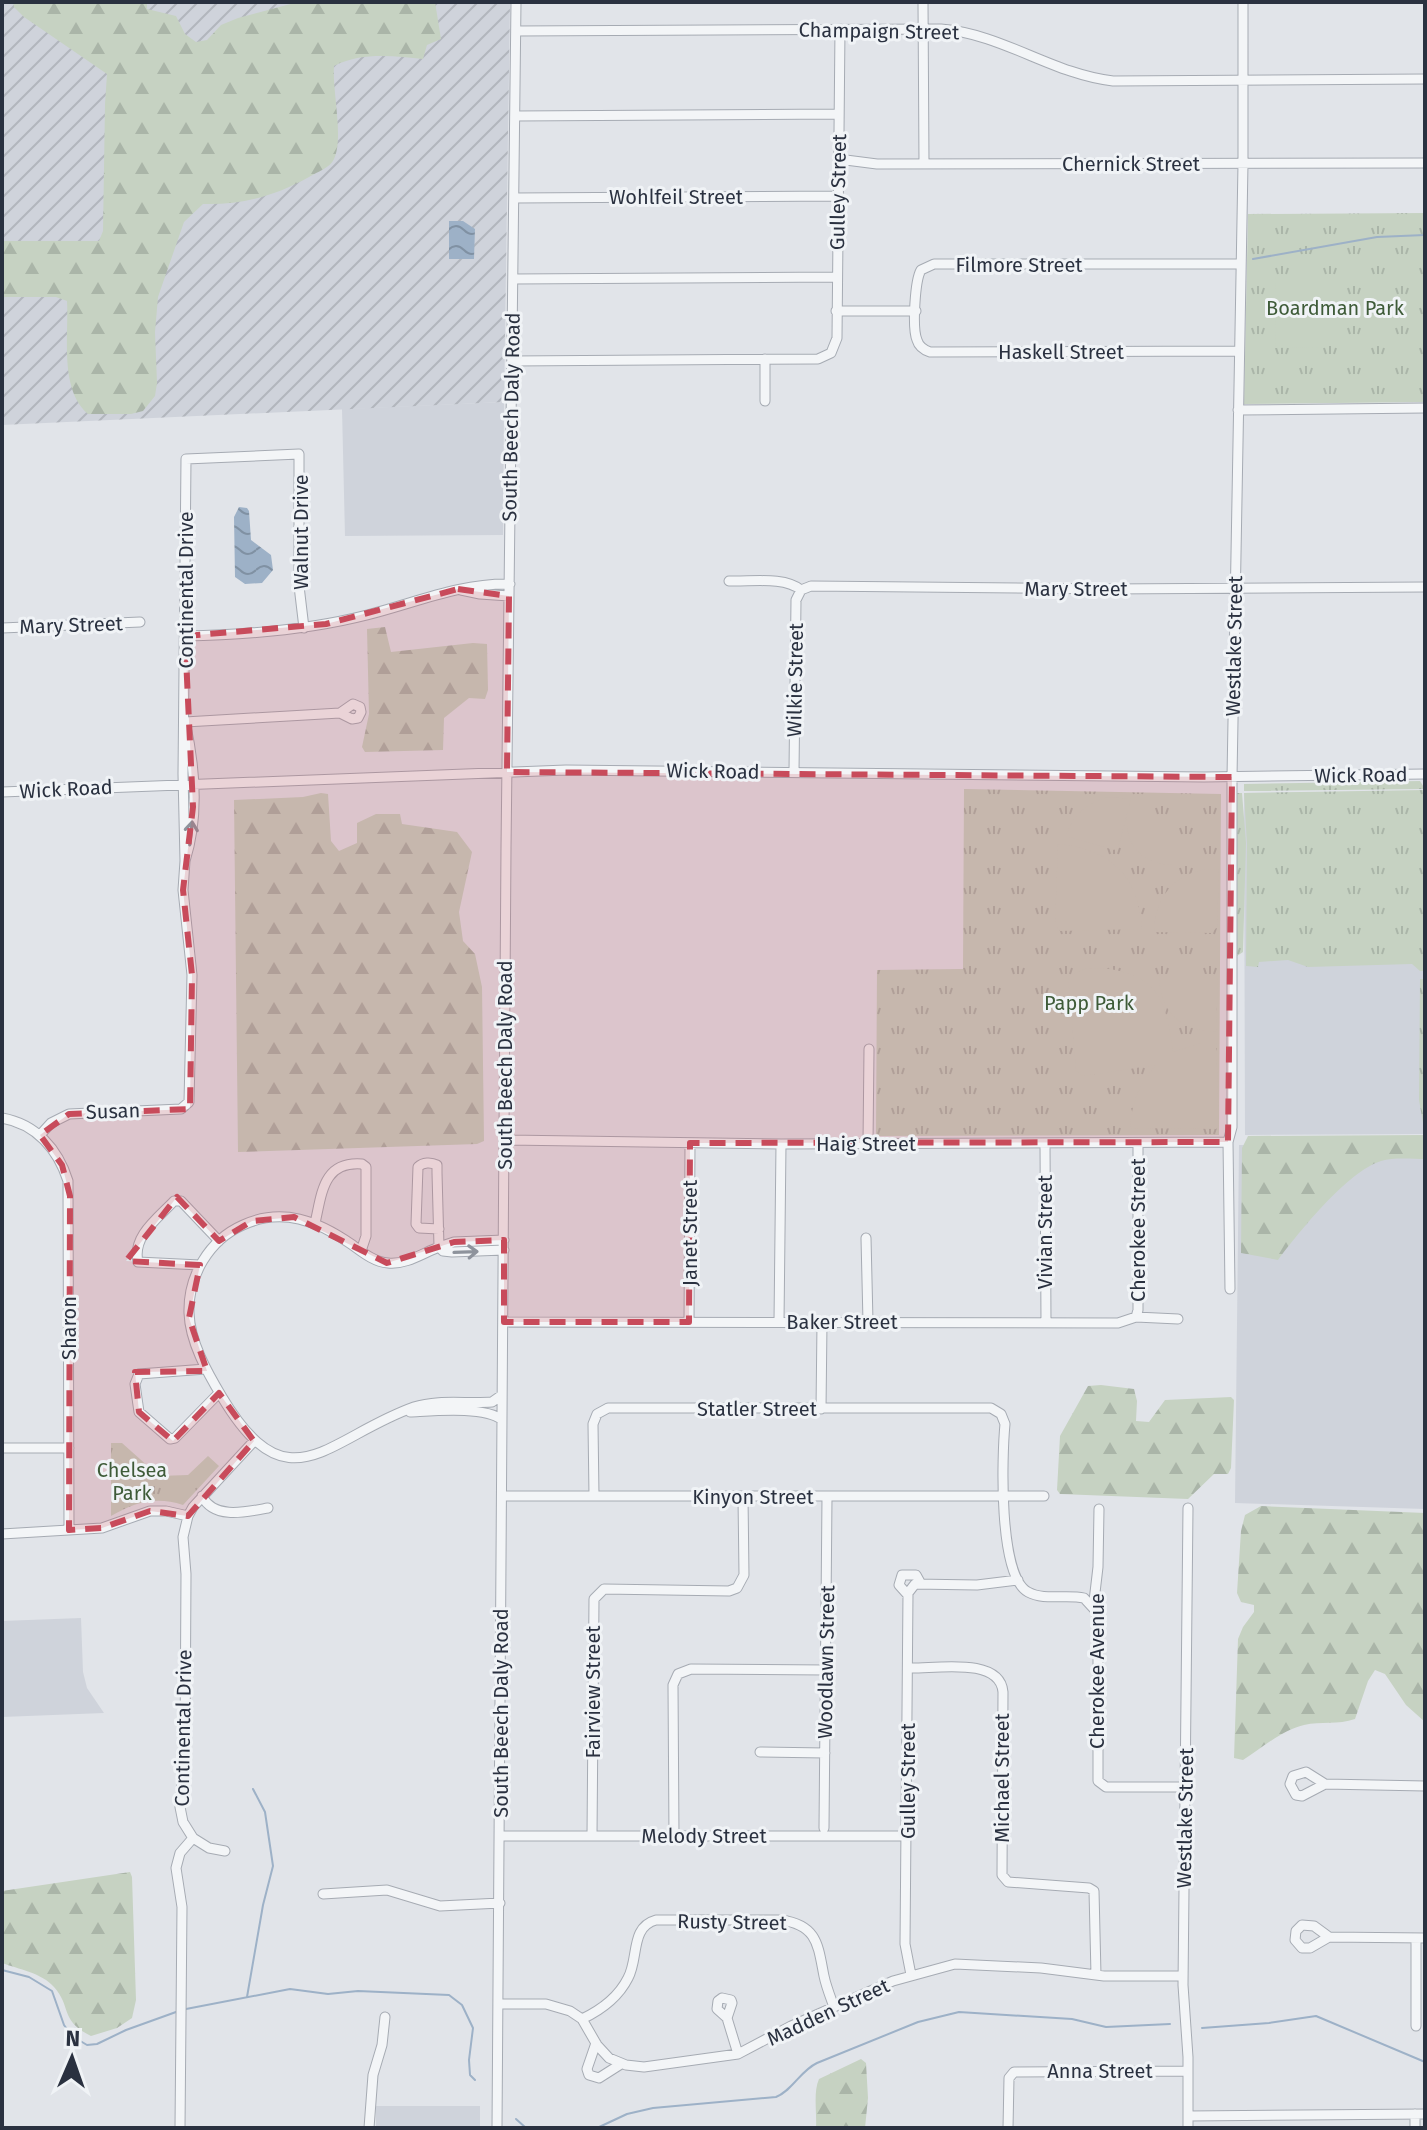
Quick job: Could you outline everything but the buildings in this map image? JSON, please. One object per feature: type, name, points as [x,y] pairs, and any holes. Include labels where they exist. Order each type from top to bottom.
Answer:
[{"type":"street","name":"South Beech Daly Road","points":[[497,2128],[516,2]]},
{"type":"street","points":[[923,2],[924,164]]},
{"type":"street","name":"Westlake Street","points":[[1230,1289],[1228,1142],[1232,1127],[1232,777],[1243,2]]},
{"type":"street","name":"Gulley Street","points":[[765,359],[818,359],[831,353],[837,343],[840,29]]},
{"type":"street","name":"Champaign Street","points":[[516,31],[952,30],[983,36],[1065,70],[1099,79],[1128,82],[1425,79]]},
{"type":"street","points":[[515,116],[839,114]]},
{"type":"street","name":"Chernick Street","points":[[838,159],[877,164],[1425,163]]},
{"type":"street","name":"Wohlfeil Street","points":[[514,198],[838,196]]},
{"type":"street","name":"Filmore Street","points":[[916,311],[917,277],[925,267],[934,264],[1241,264]]},
{"type":"street","points":[[513,279],[837,277]]},
{"type":"street","points":[[836,311],[916,311]]},
{"type":"street","name":"Haskell Street","points":[[916,311],[917,340],[922,348],[930,352],[1239,351]]},
{"type":"street","points":[[512,361],[765,359],[765,401]]},
{"type":"street","points":[[1238,410],[1425,408]]},
{"type":"street","name":"Walnut Drive","points":[[186,459],[299,454],[299,586],[304,628]]},
{"type":"street","name":"Continental Drive","points":[[186,459],[185,722],[192,758],[188,784],[184,902],[192,975],[190,1097],[187,1105]]},
{"type":"street","name":"Mary Street","points":[[729,581],[779,582],[794,584],[801,590],[811,586],[1235,590],[1425,587]]},
{"type":"street","points":[[185,636],[304,628],[368,615],[480,584],[510,584]]},
{"type":"street","points":[[458,589],[509,596]]},
{"type":"street","name":"Wilkie Street","points":[[794,772],[796,600],[801,590]]},
{"type":"street","name":"Mary Street","points":[[2,628],[140,622]]},
{"type":"street","points":[[185,722],[340,713]]},
{"type":"street","name":"Wick Road","points":[[2,792],[507,770],[1232,777],[1425,774]]},
{"type":"street","points":[[868,1143],[869,1049]]},
{"type":"street","name":"Susan","points":[[40,1135],[51,1123],[69,1114],[176,1109],[187,1105]]},
{"type":"street","points":[[2,1118],[20,1123],[40,1135]]},
{"type":"street","name":"Sharon","points":[[40,1135],[58,1156],[70,1196],[69,1530]]},
{"type":"street","name":"Haig Street","points":[[504,1140],[781,1144],[1228,1142]]},
{"type":"street","name":"Janet Street","points":[[689,1322],[690,1143]]},
{"type":"street","name":"Vivian Street","points":[[1045,1143],[1046,1322]]},
{"type":"street","points":[[779,1322],[781,1144]]},
{"type":"street","name":"Cherokee Street","points":[[1136,1317],[1138,1144]]},
{"type":"street","points":[[315,1223],[324,1186],[332,1171],[344,1164],[362,1164],[366,1167],[366,1236],[361,1251]]},
{"type":"street","points":[[439,1229],[419,1228],[416,1224],[418,1167],[421,1164],[437,1165],[439,1229],[439,1247]]},
{"type":"street","points":[[200,1265],[138,1262],[137,1244],[174,1201],[179,1201],[219,1241]]},
{"type":"street","points":[[502,1395],[492,1402],[428,1404],[379,1421],[328,1451],[308,1458],[278,1455],[254,1441],[219,1393],[206,1369],[189,1318],[192,1284],[200,1265],[219,1241],[235,1229],[263,1218],[284,1216],[315,1223],[373,1259],[392,1263],[410,1260],[454,1242],[504,1245]]},
{"type":"street","points":[[866,1238],[868,1322]]},
{"type":"street","name":"Baker Street","points":[[504,1322],[1118,1323],[1136,1317],[1178,1319]]},
{"type":"street","points":[[821,1409],[822,1323]]},
{"type":"street","points":[[206,1369],[139,1374],[135,1384],[139,1412],[170,1439],[175,1438],[219,1393]]},
{"type":"street","name":"Statler Street","points":[[594,1496],[593,1424],[597,1414],[604,1409],[988,1407],[1001,1414],[1005,1424],[1004,1497]]},
{"type":"street","points":[[402,1413],[478,1412],[490,1413],[502,1420]]},
{"type":"street","name":"Continental Drive","points":[[193,1838],[183,1822],[180,1807],[185,1747],[186,1574],[183,1537],[188,1516],[202,1496],[254,1441]]},
{"type":"street","points":[[2,1448],[69,1448]]},
{"type":"street","points":[[202,1496],[215,1510],[239,1513],[268,1508]]},
{"type":"street","name":"Kinyon Street","points":[[502,1496],[1044,1496]]},
{"type":"street","name":"Fairview Street","points":[[592,1836],[594,1599],[604,1589],[729,1591],[737,1588],[744,1575],[743,1497]]},
{"type":"street","name":"Woodlawn Street","points":[[824,1828],[827,1497]]},
{"type":"street","points":[[1004,1497],[1006,1538],[1023,1589],[1032,1594],[1078,1597],[1088,1600],[1095,1610]]},
{"type":"street","name":"Westlake Street","points":[[1188,1508],[1183,1976],[1188,2128]]},
{"type":"street","name":"Cherokee Avenue","points":[[1099,1509],[1095,1610],[1098,1624],[1097,1778],[1106,1787],[1185,1787]]},
{"type":"street","points":[[2,1534],[102,1528],[150,1511],[188,1516]]},
{"type":"street","name":"Gulley Street","points":[[911,1975],[905,1944],[913,1589],[1018,1580]]},
{"type":"street","name":"Michael Street","points":[[909,1668],[979,1668],[998,1677],[1003,1692],[1003,1878],[1008,1882],[1092,1889],[1096,1894],[1096,1975]]},
{"type":"street","points":[[674,1836],[673,1685],[678,1674],[691,1669],[826,1670]]},
{"type":"street","points":[[760,1752],[825,1753]]},
{"type":"street","points":[[1325,1784],[1425,1786]]},
{"type":"street","name":"Melody Street","points":[[500,1836],[908,1836]]},
{"type":"street","points":[[180,2128],[182,1907],[176,1868],[180,1853],[193,1838],[209,1848],[225,1851]]},
{"type":"street","points":[[323,1894],[387,1890],[440,1906],[500,1903]]},
{"type":"street","name":"Rusty Street","points":[[582,2019],[605,2006],[622,1989],[634,1966],[640,1931],[656,1920],[781,1920],[798,1924],[810,1932],[819,1948],[834,2007]]},
{"type":"street","points":[[1329,1937],[1420,1938],[1416,2026]]},
{"type":"street","name":"Madden Street","points":[[596,2043],[587,2069],[589,2075],[599,2078],[621,2064],[644,2067],[738,2054],[834,2007],[911,1975],[963,1963],[1096,1975],[1183,1976]]},
{"type":"street","points":[[499,2004],[554,2005],[570,2011],[582,2019],[605,2054],[621,2064]]},
{"type":"street","points":[[369,2128],[373,2075],[382,2045],[385,2017]]},
{"type":"street","points":[[727,2018],[738,2054]]},
{"type":"street","name":"Anna Street","points":[[1008,2128],[1008,2081],[1011,2073],[1016,2071],[1188,2071]]},
{"type":"street","points":[[1188,2116],[1420,2114],[1415,2128]]},
{"type":"highlighted area","points":[[458,589],[509,596],[507,772],[1232,777],[1228,1142],[690,1143],[689,1322],[504,1322],[504,1240],[454,1242],[387,1263],[294,1217],[252,1221],[219,1241],[177,1197],[126,1261],[200,1265],[189,1318],[207,1371],[135,1372],[139,1412],[173,1441],[219,1393],[254,1441],[188,1516],[150,1511],[102,1528],[69,1530],[70,1196],[62,1165],[40,1135],[69,1114],[190,1109],[192,975],[183,890],[193,807],[185,636],[326,624]]},
{"type":"shaded area","points":[[2,2],[510,2],[504,402],[2,425]]},
{"type":"shaded area","points":[[504,402],[503,535],[345,536],[342,409]]},
{"type":"shaded area","points":[[1425,791],[1425,1134],[1245,1135],[1244,793]]},
{"type":"shaded area","points":[[1239,1145],[1425,1146],[1425,1509],[1235,1503]]},
{"type":"shaded area","points":[[81,1618],[83,1672],[87,1688],[104,1713],[2,1717],[2,1621]]},
{"type":"shaded area","points":[[376,2106],[480,2106],[480,2128],[376,2128]]},
{"type":"green space","points":[[13,2],[147,2],[147,9],[176,16],[185,34],[196,42],[207,40],[221,25],[238,18],[298,2],[435,2],[441,39],[427,45],[423,59],[366,57],[334,66],[338,139],[330,165],[271,194],[245,201],[203,204],[184,222],[158,297],[155,396],[143,411],[88,414],[73,391],[69,376],[67,301],[56,297],[2,297],[2,241],[99,241],[103,231],[107,74],[24,17]]},
{"type":"green space","name":"Boardman Park","points":[[1425,213],[1425,402],[1244,404],[1248,214]]},
{"type":"green space","points":[[1275,276],[1323,276],[1323,347],[1276,348]]},
{"type":"green space","points":[[385,627],[391,652],[487,644],[488,690],[485,699],[469,698],[444,718],[443,750],[365,752],[362,747],[369,714],[367,629]]},
{"type":"green space","points":[[1420,781],[1425,789],[1244,791],[1244,784]]},
{"type":"green space","name":"Papp Park","points":[[964,789],[1221,794],[1219,1135],[876,1136],[877,970],[963,969]]},
{"type":"green space","points":[[1425,790],[1425,971],[1412,964],[1308,967],[1288,960],[1259,962],[1258,967],[1246,966],[1247,844],[1244,793]]},
{"type":"green space","points":[[1237,793],[1242,793],[1246,843],[1243,952],[1237,956]]},
{"type":"green space","points":[[328,794],[331,841],[339,851],[357,843],[357,823],[376,814],[400,814],[402,824],[457,832],[472,852],[459,912],[463,941],[475,954],[482,987],[484,1141],[477,1144],[238,1152],[234,800],[303,797]]},
{"type":"green space","points":[[1108,797],[1131,799],[1118,848],[1114,850],[1066,836],[1082,810]]},
{"type":"green space","points":[[1127,819],[1169,819],[1173,823],[1173,865],[1154,862],[1139,853],[1130,839]]},
{"type":"green space","points":[[1058,844],[1093,852],[1118,868],[1135,894],[1142,929],[1060,931],[1055,925]]},
{"type":"green space","points":[[1206,869],[1219,870],[1217,927],[1212,933],[1154,932],[1158,909],[1168,890],[1184,877]]},
{"type":"green space","points":[[1100,968],[1135,976],[1156,993],[1167,1018],[1173,1052],[1201,1043],[1216,1043],[1219,1126],[1216,1129],[1130,1128],[1137,1094],[1156,1065],[1083,1076],[1076,1071],[1068,976],[1085,969]]},
{"type":"green space","points":[[1159,974],[1211,974],[1218,979],[1216,1032],[1192,1028],[1174,1017],[1163,999]]},
{"type":"green space","points":[[1420,979],[1425,979],[1425,1123],[1419,1100]]},
{"type":"green space","points":[[1425,1135],[1425,1159],[1386,1160],[1368,1167],[1325,1204],[1278,1260],[1241,1253],[1242,1148],[1248,1136]]},
{"type":"green space","points":[[1088,1386],[1134,1389],[1136,1421],[1149,1422],[1165,1400],[1231,1397],[1234,1400],[1231,1468],[1228,1474],[1214,1474],[1188,1499],[1060,1494],[1057,1490],[1060,1436]]},
{"type":"green space","name":"Chelsea Park","points":[[111,1443],[122,1443],[159,1476],[188,1475],[208,1456],[219,1466],[183,1505],[164,1501],[146,1502],[111,1516]]},
{"type":"green space","points":[[1261,1506],[1425,1513],[1425,1722],[1406,1705],[1385,1674],[1375,1670],[1355,1719],[1296,1727],[1243,1760],[1234,1758],[1238,1639],[1254,1612],[1254,1605],[1241,1602],[1237,1593],[1241,1531],[1245,1515]]},
{"type":"green space","points":[[130,1872],[136,2000],[132,2018],[117,2028],[91,2036],[70,2019],[59,1994],[49,1982],[2,1963],[2,1891]]},
{"type":"green space","points":[[861,2059],[866,2063],[868,2098],[865,2128],[816,2128],[819,2079]]},
{"type":"water","points":[[449,221],[463,221],[475,229],[474,259],[449,259]]},
{"type":"water","points":[[239,507],[249,511],[251,540],[271,555],[273,570],[262,583],[245,584],[235,577],[234,517]]},
{"type":"waterway","points":[[1253,259],[1377,237],[1425,235]]},
{"type":"waterway","points":[[247,1997],[273,1866],[265,1812],[253,1789]]},
{"type":"waterway","points":[[2,1970],[29,1977],[52,1991],[64,2025],[72,2036],[87,2045],[97,2044],[176,2012]]},
{"type":"waterway","points":[[186,2009],[290,1989],[328,1994],[358,1991],[449,1995],[462,2005],[473,2028],[469,2060],[470,2075],[475,2080]]},
{"type":"waterway","points":[[597,2128],[627,2114],[653,2108],[776,2097],[817,2063],[918,2022],[959,2012],[1072,2019],[1106,2027],[1170,2024]]},
{"type":"waterway","points":[[1202,2028],[1316,2016],[1425,2062]]},
{"type":"waterway","points":[[516,2119],[526,2128]]}]
